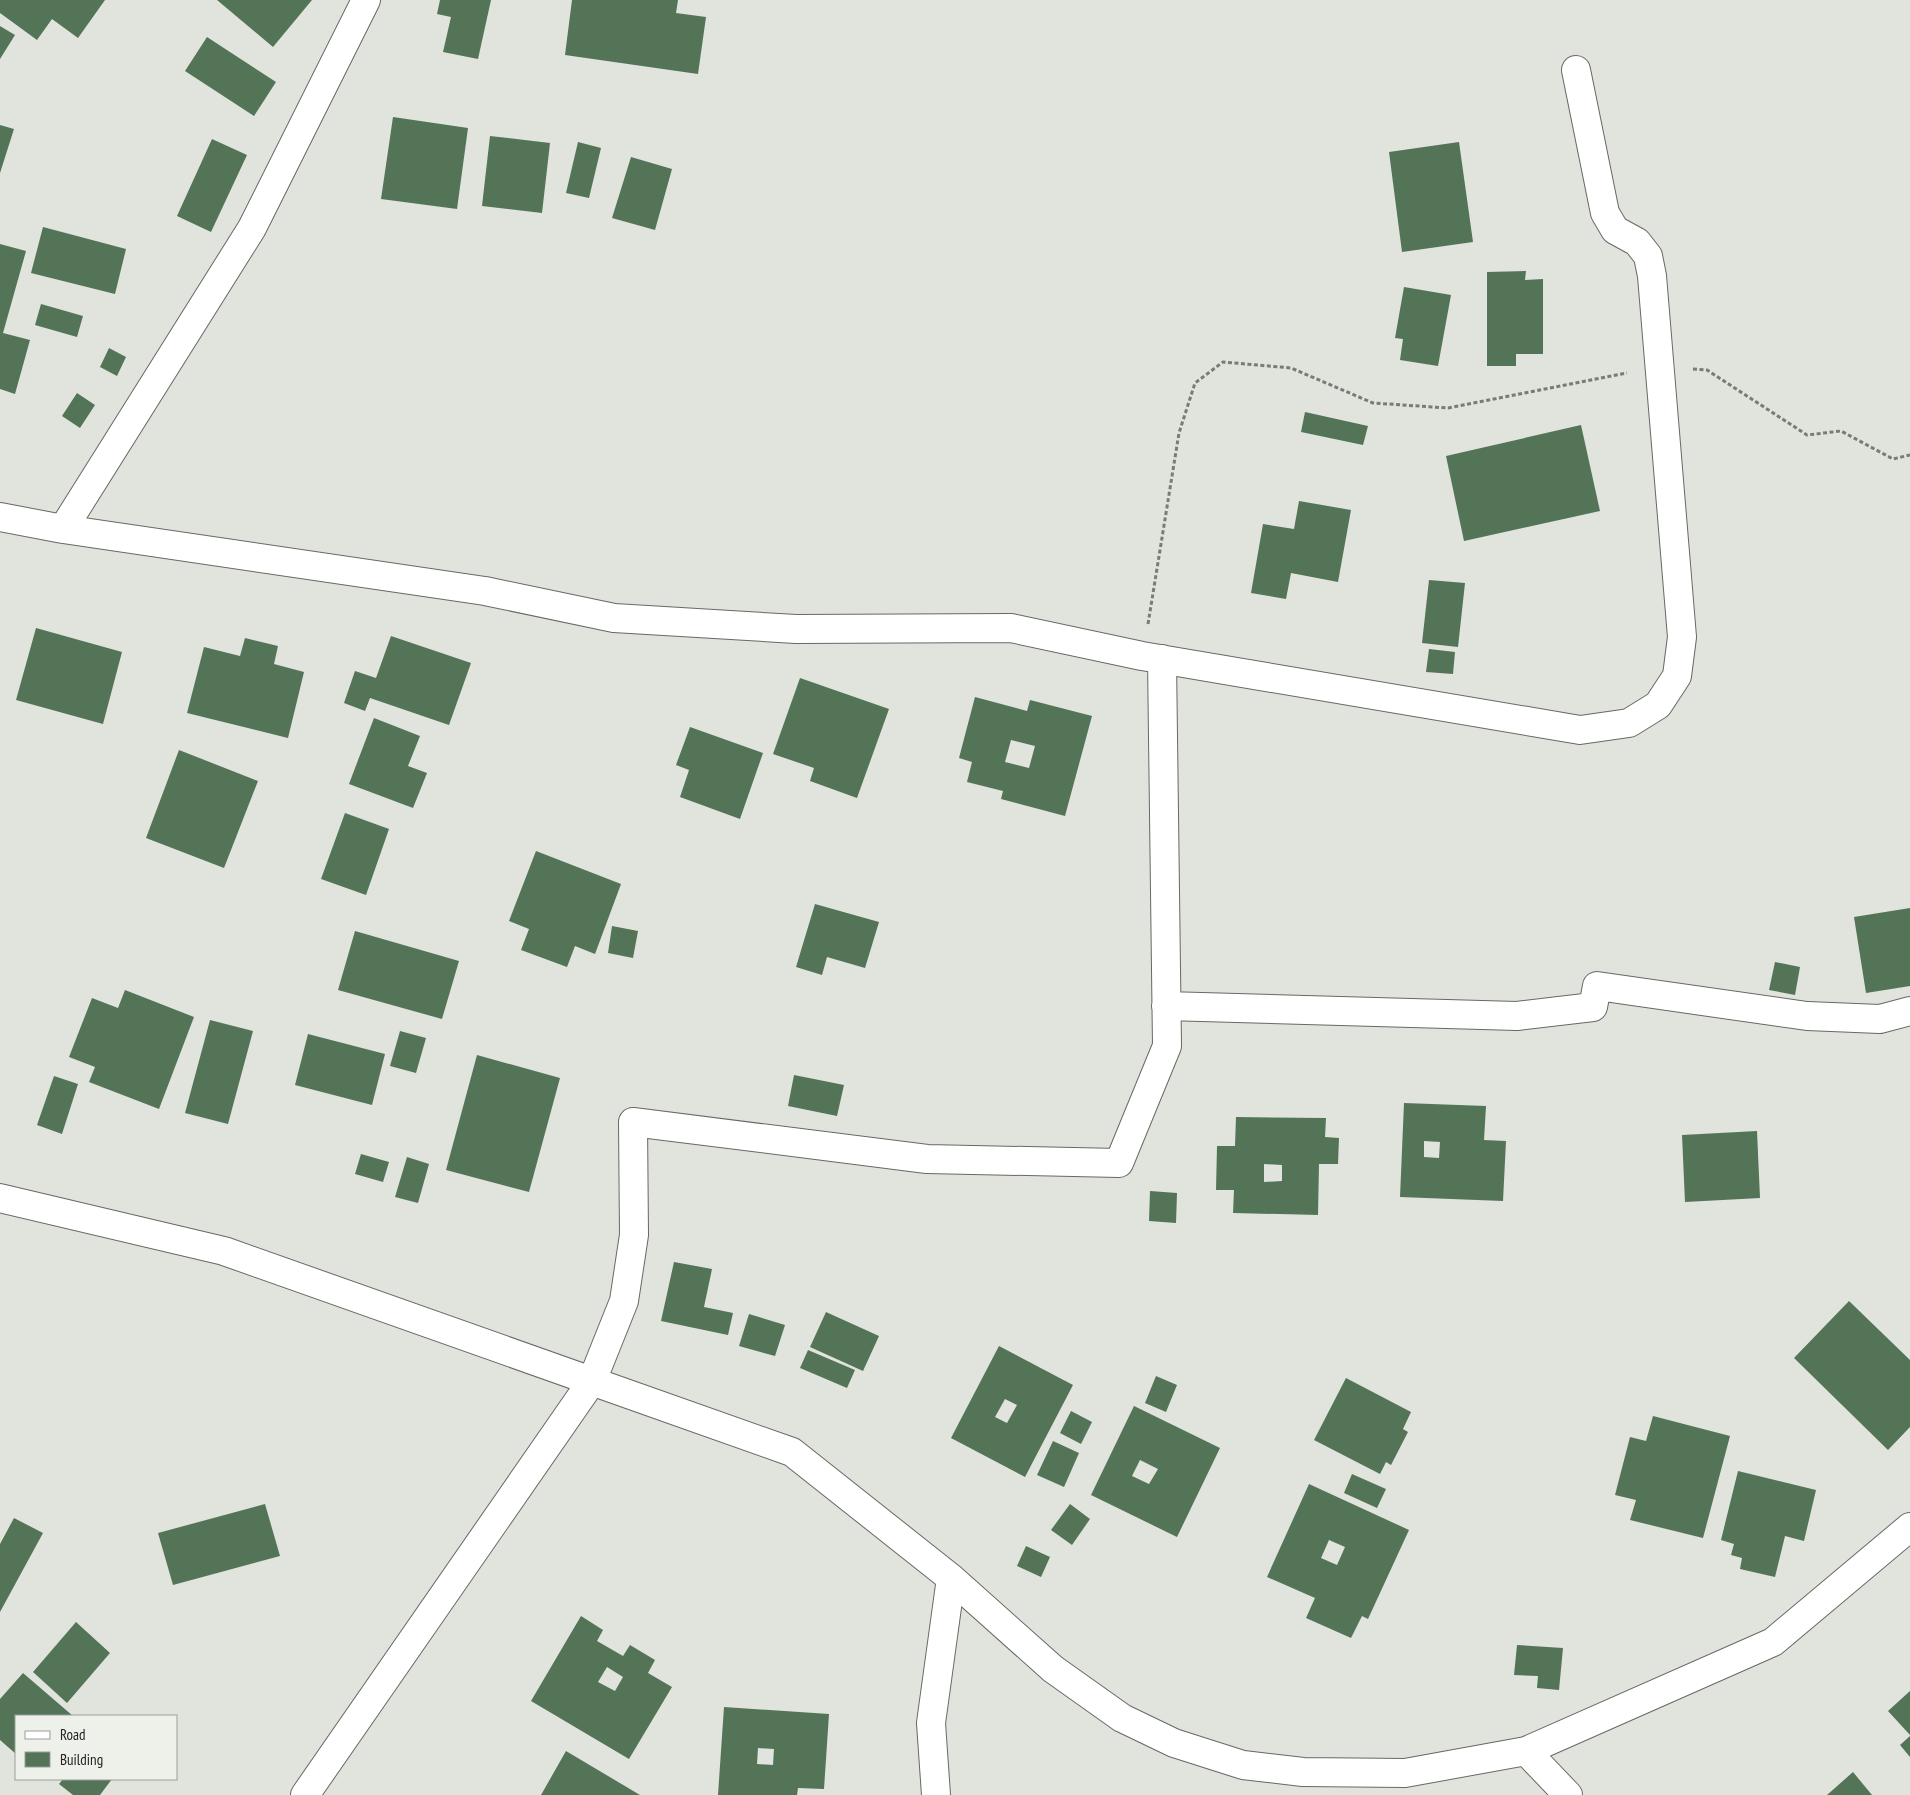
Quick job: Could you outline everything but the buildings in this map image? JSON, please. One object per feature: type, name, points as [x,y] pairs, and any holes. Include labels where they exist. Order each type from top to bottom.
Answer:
[{"type":"street","points":[[63,529],[252,228],[366,0]]},
{"type":"street","points":[[0,517],[63,529],[485,591],[614,618],[796,629],[1011,628],[1152,657],[1580,730],[1629,723],[1658,705],[1677,676],[1682,637],[1652,276],[1648,256],[1637,242],[1616,230],[1604,213],[1576,70]]},
{"type":"street","points":[[306,1795],[592,1381],[624,1301],[634,1235],[633,1122],[927,1159],[1118,1163],[1167,1046],[1152,657]]},
{"type":"street","points":[[1166,1006],[1517,1016],[1594,1008],[1597,986],[1807,1016],[1880,1019],[1910,1011]]},
{"type":"street","points":[[0,1198],[224,1251],[792,1452],[951,1578],[1053,1670],[1122,1718],[1174,1743],[1243,1765],[1303,1772],[1405,1773],[1526,1751],[1773,1642],[1910,1527]]},
{"type":"street","points":[[936,1795],[931,1723],[951,1578]]},
{"type":"street","points":[[1526,1751],[1568,1795]]},
{"type":"path","points":[[1152,657],[1179,433],[1195,383],[1223,362],[1291,368],[1373,403],[1448,408],[1659,366],[1707,370],[1807,435],[1841,431],[1892,459],[1910,455]]}]
